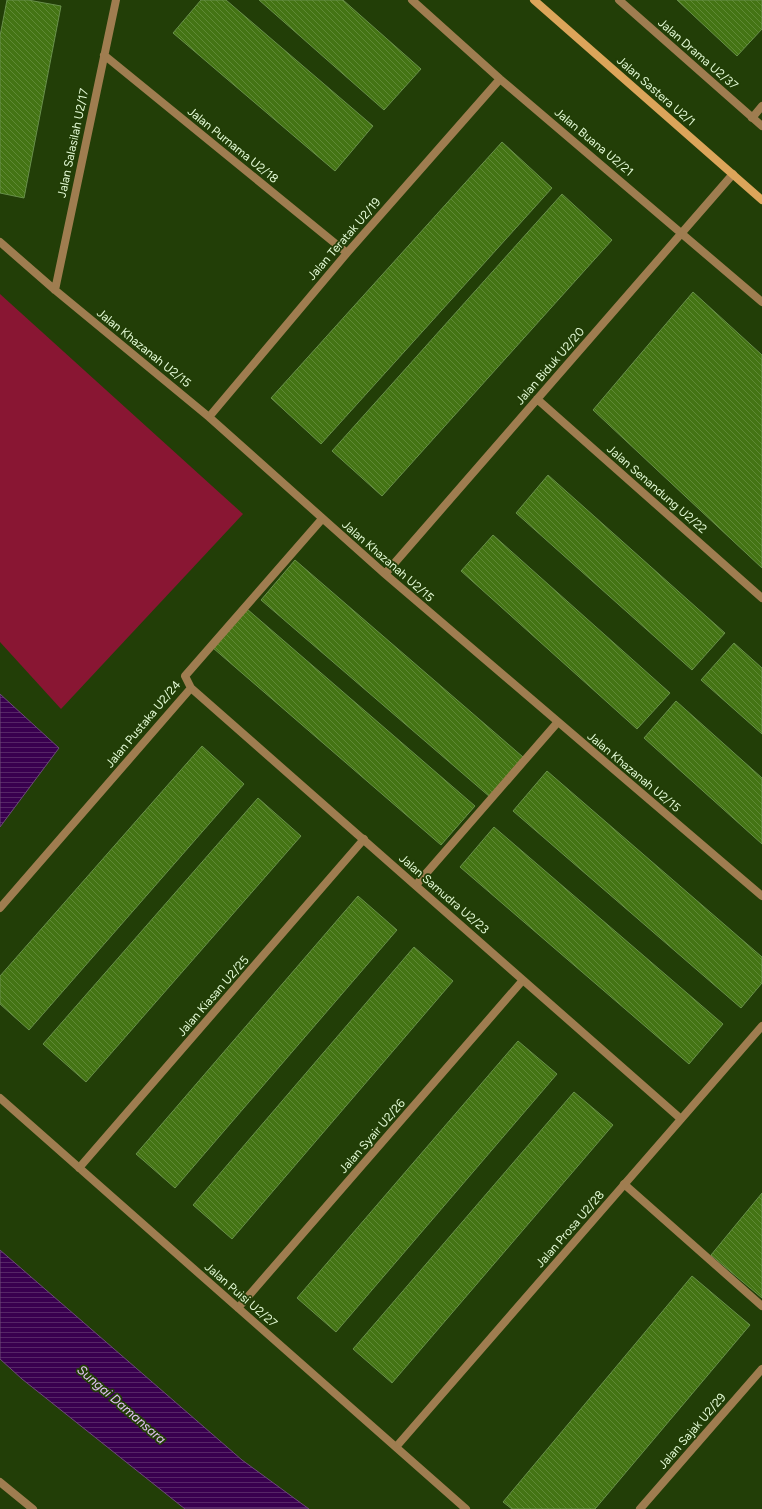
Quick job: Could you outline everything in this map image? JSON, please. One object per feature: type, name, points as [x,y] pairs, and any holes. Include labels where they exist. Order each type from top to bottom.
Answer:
[{"type":"street","name":"Jalan Salasilah U2/17","points":[[55,290],[116,0]]},
{"type":"street","name":"Jalan Buana U2/21","points":[[412,0],[500,79],[762,302]]},
{"type":"street","name":"Jalan Sastera U2/1","points":[[534,0],[762,200]]},
{"type":"street","name":"Jalan Drama U2/37","points":[[619,0],[762,126]]},
{"type":"street","name":"Jalan Purnama U2/18","points":[[104,55],[347,253]]},
{"type":"street","name":"Jalan Teratak U2/19","points":[[209,417],[347,253],[500,79]]},
{"type":"street","points":[[752,118],[762,106]]},
{"type":"street","name":"Jalan Biduk U2/20","points":[[385,574],[733,174]]},
{"type":"street","name":"Jalan Khazanah U2/15","points":[[0,242],[55,290],[209,417],[385,574],[557,723],[762,896]]},
{"type":"street","name":"Jalan Senandung U2/22","points":[[537,399],[762,598]]},
{"type":"street","name":"Jalan Pustaka U2/24","points":[[0,908],[191,688],[185,676],[322,518]]},
{"type":"street","name":"Jalan Samudra U2/23","points":[[191,688],[681,1119]]},
{"type":"street","points":[[416,885],[557,723]]},
{"type":"street","name":"Jalan Kiasan U2/25","points":[[79,1168],[364,839]]},
{"type":"street","name":"Jalan Syair U2/26","points":[[238,1308],[523,980]]},
{"type":"street","name":"Jalan Prosa U2/28","points":[[396,1447],[762,1026]]},
{"type":"street","name":"Jalan Puisi U2/27","points":[[0,1098],[466,1509]]},
{"type":"street","points":[[624,1184],[762,1306]]},
{"type":"street","name":"Jalan Sajak U2/29","points":[[640,1509],[762,1369]]},
{"type":"street","points":[[0,1482],[34,1509]]},
{"type":"shaded area","points":[[0,294],[243,514],[61,709],[0,642]]},
{"type":"water","points":[[0,694],[59,748],[0,827]]},
{"type":"water","name":"Sungai Damansara","points":[[0,1250],[242,1460],[309,1509],[185,1509],[22,1379],[0,1359]]},
{"type":"building","points":[[7,0],[28,0],[61,6],[24,198],[0,193],[0,36]]},
{"type":"building","points":[[201,0],[226,0],[373,126],[335,171],[173,33]]},
{"type":"building","points":[[259,0],[343,0],[421,69],[384,110]]},
{"type":"building","points":[[677,0],[762,0],[762,29],[737,56]]},
{"type":"building","points":[[502,142],[552,188],[321,444],[271,398]]},
{"type":"building","points":[[562,194],[612,240],[382,496],[332,451]]},
{"type":"building","points":[[693,292],[762,355],[762,568],[593,410]]},
{"type":"building","points":[[548,475],[725,633],[692,670],[516,513]]},
{"type":"building","points":[[493,535],[670,693],[637,729],[461,571]]},
{"type":"building","points":[[295,560],[523,757],[490,797],[261,600]]},
{"type":"building","points":[[247,609],[475,806],[441,845],[213,648]]},
{"type":"building","points":[[734,643],[762,668],[762,734],[701,680]]},
{"type":"building","points":[[676,701],[762,778],[762,844],[644,738]]},
{"type":"building","points":[[202,746],[244,784],[29,1030],[0,1004],[0,976]]},
{"type":"building","points":[[547,771],[762,957],[762,983],[741,1008],[513,811]]},
{"type":"building","points":[[258,798],[301,836],[86,1082],[43,1044]]},
{"type":"building","points":[[494,827],[723,1024],[689,1064],[460,867]]},
{"type":"building","points":[[358,896],[397,930],[175,1188],[136,1154]]},
{"type":"building","points":[[414,947],[453,981],[232,1239],[193,1205]]},
{"type":"building","points":[[518,1041],[557,1074],[336,1332],[297,1298]]},
{"type":"building","points":[[574,1092],[613,1125],[392,1383],[353,1349]]},
{"type":"building","points":[[762,1193],[762,1298],[711,1255]]},
{"type":"building","points":[[692,1276],[750,1325],[595,1509],[512,1509],[503,1502]]}]
